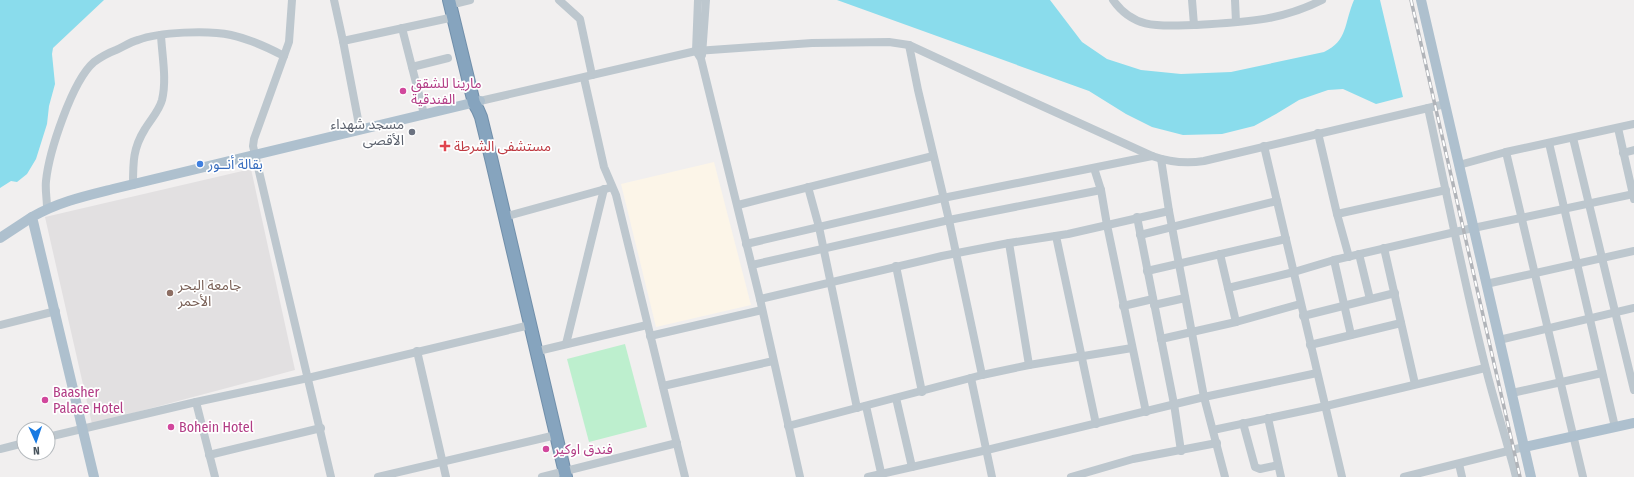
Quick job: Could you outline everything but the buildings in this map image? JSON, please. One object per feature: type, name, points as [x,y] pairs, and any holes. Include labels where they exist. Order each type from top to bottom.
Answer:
[{"type":"highway","points":[[455,1],[454,17],[477,105],[530,325],[538,351],[565,474]]},
{"type":"highway","points":[[455,1],[477,105]]},
{"type":"main road","points":[[1421,0],[1531,477]]},
{"type":"main road","points":[[0,238],[48,208],[66,201],[254,154],[424,114],[477,105]]},
{"type":"main road","points":[[32,217],[56,311],[82,430],[94,477]]},
{"type":"main road","points":[[1524,447],[1634,423]]},
{"type":"street","points":[[292,0],[289,42],[254,139],[254,154],[321,428],[331,477]]},
{"type":"street","points":[[334,0],[360,130]]},
{"type":"street","points":[[455,1],[470,0]]},
{"type":"street","points":[[559,0],[580,19],[588,76],[604,166],[614,187],[647,325],[678,443],[685,477]]},
{"type":"street","points":[[698,0],[701,59],[738,205],[800,477]]},
{"type":"street","points":[[700,51],[706,0]]},
{"type":"street","points":[[1113,0],[1119,9],[1131,18],[1143,23],[1162,26],[1236,22],[1279,17],[1322,0]]},
{"type":"street","points":[[1192,0],[1194,25]]},
{"type":"street","points":[[1235,0],[1236,22]]},
{"type":"street","points":[[343,41],[454,17]]},
{"type":"street","points":[[402,28],[424,114]]},
{"type":"street","points":[[48,208],[46,182],[50,161],[65,114],[78,84],[85,73],[96,61],[105,55],[137,40],[161,35],[198,32],[230,35],[248,40],[284,56]]},
{"type":"street","points":[[133,184],[133,160],[135,148],[145,129],[159,108],[162,99],[164,74],[161,35]]},
{"type":"street","points":[[477,105],[588,76],[700,51],[827,43],[889,42],[909,45],[1152,156],[1170,161],[1192,163],[1445,104]]},
{"type":"street","points":[[909,45],[933,156],[949,220],[982,375]]},
{"type":"street","points":[[412,67],[448,58]]},
{"type":"street","points":[[1428,108],[1486,368],[1516,477]]},
{"type":"street","points":[[1459,165],[1506,152],[1634,124]]},
{"type":"street","points":[[1228,288],[1384,248],[1522,218],[1634,196],[1618,128]]},
{"type":"street","points":[[1318,133],[1348,257]]},
{"type":"street","points":[[1573,138],[1615,312],[1631,365],[1634,390]]},
{"type":"street","points":[[1549,143],[1615,427]]},
{"type":"street","points":[[1264,146],[1342,477]]},
{"type":"street","points":[[1623,153],[1634,150]]},
{"type":"street","points":[[1506,152],[1583,477]]},
{"type":"street","points":[[738,205],[933,156]]},
{"type":"street","points":[[746,244],[943,198],[1152,156]]},
{"type":"street","points":[[1161,159],[1169,211],[1204,397],[1225,477]]},
{"type":"street","points":[[1094,168],[1101,190],[1106,225],[1146,412]]},
{"type":"street","points":[[504,217],[614,187]]},
{"type":"street","points":[[808,187],[824,248],[858,408]]},
{"type":"street","points":[[566,344],[604,190]]},
{"type":"street","points":[[752,265],[949,220],[1101,190]]},
{"type":"street","points":[[1337,214],[1446,190]]},
{"type":"street","points":[[1140,235],[1277,201]]},
{"type":"street","points":[[760,299],[896,266],[1009,243],[1056,236],[1169,211]]},
{"type":"street","points":[[1137,217],[1174,404],[1181,451]]},
{"type":"street","points":[[1056,236],[1096,424]]},
{"type":"street","points":[[1147,271],[1286,239]]},
{"type":"street","points":[[1009,243],[1029,365]]},
{"type":"street","points":[[1384,248],[1415,384]]},
{"type":"street","points":[[1486,284],[1634,252]]},
{"type":"street","points":[[1220,254],[1236,322]]},
{"type":"street","points":[[1359,254],[1370,300]]},
{"type":"street","points":[[1334,260],[1351,335]]},
{"type":"street","points":[[896,266],[922,392]]},
{"type":"street","points":[[1303,316],[1395,293]]},
{"type":"street","points":[[1123,306],[1185,298]]},
{"type":"street","points":[[1161,339],[1236,322],[1300,304]]},
{"type":"street","points":[[1499,340],[1548,327],[1634,308]]},
{"type":"street","points":[[650,336],[762,310]]},
{"type":"street","points":[[0,325],[56,311]]},
{"type":"street","points":[[1310,345],[1401,323]]},
{"type":"street","points":[[56,436],[196,402],[308,378],[530,325]]},
{"type":"street","points":[[538,351],[647,325]]},
{"type":"street","points":[[788,426],[982,375],[1029,365],[1132,348]]},
{"type":"street","points":[[417,352],[446,477]]},
{"type":"street","points":[[663,386],[773,361]]},
{"type":"street","points":[[1213,430],[1326,406],[1486,368]]},
{"type":"street","points":[[868,477],[881,476],[912,467],[1204,397],[1317,373]]},
{"type":"street","points":[[1512,393],[1602,373]]},
{"type":"street","points":[[971,378],[992,477]]},
{"type":"street","points":[[896,398],[912,467]]},
{"type":"street","points":[[196,402],[215,477]]},
{"type":"street","points":[[866,406],[881,476]]},
{"type":"street","points":[[1268,418],[1280,477]]},
{"type":"street","points":[[1243,424],[1255,467],[1260,469],[1278,465]]},
{"type":"street","points":[[210,456],[321,428]]},
{"type":"street","points":[[378,477],[556,435]]},
{"type":"street","points":[[542,477],[565,474],[678,443]]},
{"type":"street","points":[[1071,477],[1133,459],[1217,443]]},
{"type":"street","points":[[0,449],[16,445]]},
{"type":"street","points":[[1404,477],[1510,452],[1524,447]]},
{"type":"street","points":[[1459,464],[1462,477]]},
{"type":"shaded area","points":[[714,162],[751,305],[656,327],[621,184]]},
{"type":"shaded area","name":"جامعة البحر الأحمر","points":[[251,169],[295,370],[92,424],[45,217]]},
{"type":"green space","points":[[625,344],[647,427],[589,442],[567,359]]},
{"type":"water","points":[[0,0],[104,0],[53,48],[52,54],[55,84],[49,106],[47,124],[36,159],[27,174],[17,182],[11,181],[0,188]]},
{"type":"water","points":[[837,0],[1050,0],[1082,42],[1107,59],[1141,70],[1181,74],[1231,72],[1324,52],[1332,48],[1341,37],[1354,0],[1380,0],[1403,97],[1376,104],[1343,89],[1328,90],[1299,100],[1254,126],[1222,134],[1183,135],[1152,127],[1126,114],[1089,91]]},
{"type":"railway","points":[[1411,0],[1520,477]]},
{"type":"place","name":"مارينا للشقق الفندقية","points":[[403,91]]},
{"type":"place","name":"مسجد شهداء الأقصى","points":[[412,132]]},
{"type":"place","name":"مستشفى الشرطة","points":[[445,146]]},
{"type":"place","name":"بقالة أنــور","points":[[200,164]]},
{"type":"place","name":"جامعة البحر الأحمر","points":[[170,293]]},
{"type":"place","name":"Baasher Palace Hotel","points":[[45,400]]},
{"type":"place","name":"Bohein Hotel","points":[[171,427]]},
{"type":"place","name":"فندق اوكير","points":[[546,449]]}]
